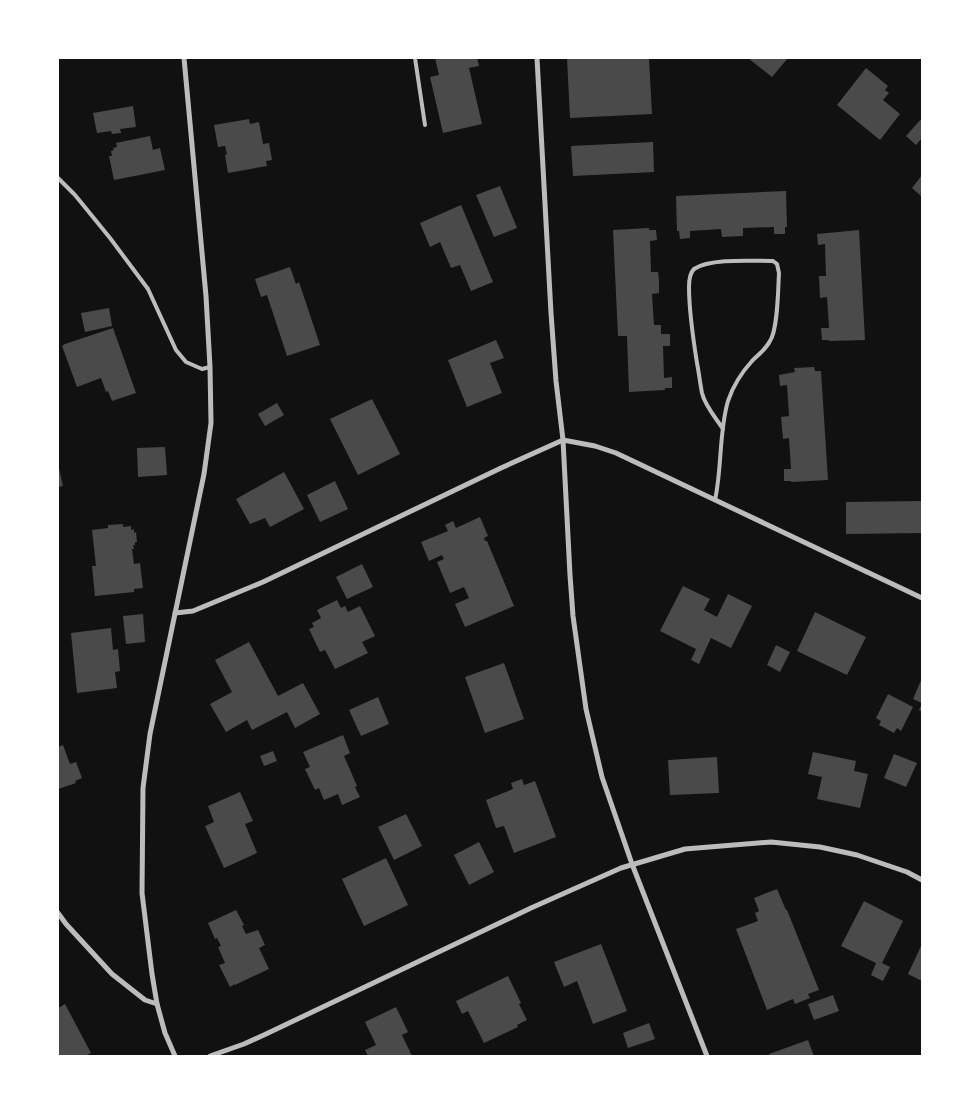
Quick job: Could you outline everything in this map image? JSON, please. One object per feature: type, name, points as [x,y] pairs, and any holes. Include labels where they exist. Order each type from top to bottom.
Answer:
[{"type":"street","points":[[175,1056],[165,1033],[157,1004],[142,894],[143,788],[150,734],[204,474],[211,423],[206,296],[184,58]]},
{"type":"street","points":[[537,58],[551,313],[563,440],[573,616],[586,709],[602,777],[632,864],[707,1056]]},
{"type":"street","points":[[175,613],[193,611],[263,582],[563,440],[595,446],[616,453],[922,598]]},
{"type":"street","points":[[210,1056],[244,1044],[531,908],[621,868],[685,849],[771,842],[820,847],[857,855],[907,872],[922,880]]},
{"type":"street","points":[[58,913],[112,974],[145,1000],[157,1004]]},
{"type":"lane","points":[[416,58],[425,125]]},
{"type":"lane","points":[[58,178],[75,195],[110,238],[148,289],[176,350],[186,362],[202,369],[210,367]]},
{"type":"lane","points":[[714,500],[718,482],[723,429],[728,402],[734,385],[750,363],[770,342],[774,332],[779,273],[777,264],[773,261],[727,261],[708,264],[695,269],[691,273],[689,286],[690,308],[702,394],[723,429]]},
{"type":"building","points":[[435,58],[477,58],[479,66],[469,68],[482,124],[443,133],[430,77],[439,75]]},
{"type":"building","points":[[567,58],[649,58],[652,114],[570,118]]},
{"type":"building","points":[[748,58],[788,58],[772,77]]},
{"type":"building","points":[[866,68],[888,86],[885,90],[889,93],[883,100],[900,114],[880,140],[837,105]]},
{"type":"building","points":[[133,106],[136,127],[120,129],[121,133],[112,134],[111,131],[97,133],[93,113]]},
{"type":"building","points":[[922,118],[922,138],[916,145],[906,136]]},
{"type":"building","points":[[249,119],[250,124],[259,122],[263,144],[269,143],[272,160],[266,161],[267,166],[228,173],[225,146],[218,147],[214,125]]},
{"type":"building","points":[[150,136],[153,150],[160,148],[165,170],[114,180],[109,156],[112,156],[111,151],[114,150],[113,148],[117,147],[116,143]]},
{"type":"building","points":[[653,142],[654,172],[573,176],[571,146]]},
{"type":"building","points":[[922,175],[922,197],[912,188]]},
{"type":"building","points":[[500,186],[517,228],[494,237],[476,195]]},
{"type":"building","points":[[786,191],[787,227],[785,227],[785,234],[774,234],[774,227],[743,228],[743,236],[722,237],[721,229],[690,231],[690,238],[680,239],[679,231],[677,231],[676,196]]},
{"type":"building","points":[[461,205],[493,282],[471,291],[460,265],[451,268],[440,242],[430,247],[420,223]]},
{"type":"building","points":[[649,228],[649,230],[656,230],[657,240],[650,241],[651,272],[658,272],[659,281],[659,293],[652,294],[654,325],[661,325],[661,334],[670,334],[670,346],[663,346],[664,378],[672,377],[672,388],[629,392],[627,336],[618,336],[613,230]]},
{"type":"building","points":[[859,230],[865,340],[822,340],[821,328],[829,328],[827,297],[820,298],[819,276],[826,276],[825,244],[818,245],[817,234]]},
{"type":"building","points":[[290,267],[296,284],[299,282],[320,345],[287,356],[267,295],[261,297],[255,279]]},
{"type":"building","points":[[109,308],[112,326],[85,332],[81,313]]},
{"type":"building","points":[[113,328],[136,393],[112,401],[108,391],[106,392],[101,378],[77,387],[62,346]]},
{"type":"building","points":[[496,340],[504,358],[490,363],[502,393],[467,407],[448,360]]},
{"type":"building","points":[[814,367],[815,371],[821,371],[828,480],[784,481],[784,469],[791,469],[789,438],[783,439],[781,417],[789,416],[787,385],[780,386],[779,375],[795,372],[794,368]]},
{"type":"building","points":[[372,399],[400,454],[358,475],[330,419]]},
{"type":"building","points":[[277,403],[284,415],[265,426],[258,414]]},
{"type":"building","points":[[165,447],[167,475],[138,477],[137,448]]},
{"type":"building","points":[[58,464],[63,486],[58,487]]},
{"type":"building","points":[[284,472],[304,509],[270,527],[265,518],[250,524],[236,499]]},
{"type":"building","points":[[335,481],[348,509],[320,522],[307,495]]},
{"type":"building","points":[[922,501],[922,533],[846,534],[846,502]]},
{"type":"building","points":[[480,517],[488,536],[484,538],[485,541],[487,541],[514,606],[465,627],[455,604],[469,598],[464,587],[450,593],[437,562],[444,559],[442,555],[429,561],[421,542],[448,531],[445,525],[453,521],[456,528]]},
{"type":"building","points":[[123,524],[123,527],[131,526],[131,530],[134,529],[134,533],[136,532],[137,542],[133,545],[134,549],[132,549],[134,564],[140,563],[143,588],[134,589],[134,592],[95,596],[92,566],[96,566],[92,530],[108,528],[108,525]]},
{"type":"building","points":[[362,564],[373,587],[347,599],[336,577]]},
{"type":"building","points":[[683,586],[710,599],[704,610],[717,617],[728,594],[752,606],[731,648],[711,638],[699,664],[691,660],[696,649],[660,631]]},
{"type":"building","points":[[337,600],[341,608],[345,606],[348,612],[360,606],[375,636],[362,642],[368,653],[335,669],[325,650],[320,652],[309,629],[314,627],[312,623],[321,618],[317,610]]},
{"type":"building","points":[[815,612],[866,637],[847,675],[797,651]]},
{"type":"building","points":[[143,614],[145,642],[126,644],[123,616]]},
{"type":"building","points":[[111,628],[113,650],[118,649],[120,671],[115,672],[117,688],[77,693],[71,633]]},
{"type":"building","points":[[249,642],[278,696],[303,683],[320,714],[295,728],[287,712],[252,730],[247,720],[226,732],[210,704],[232,692],[215,660]]},
{"type":"building","points":[[776,645],[790,652],[780,672],[767,665]]},
{"type":"building","points":[[504,663],[524,719],[485,733],[465,677]]},
{"type":"building","points":[[922,678],[922,703],[913,699]]},
{"type":"building","points":[[888,694],[913,707],[901,731],[897,728],[894,733],[879,725],[881,721],[876,718]]},
{"type":"building","points":[[378,697],[389,724],[361,736],[349,710]]},
{"type":"building","points":[[343,735],[350,753],[344,756],[360,797],[342,805],[338,794],[324,800],[319,788],[315,790],[305,769],[310,767],[303,752]]},
{"type":"building","points":[[63,745],[70,764],[76,762],[82,778],[75,781],[76,783],[58,789],[58,747]]},
{"type":"building","points":[[273,751],[277,761],[264,766],[260,756]]},
{"type":"building","points":[[813,752],[856,761],[854,771],[868,774],[860,808],[817,799],[822,777],[808,774]]},
{"type":"building","points":[[894,754],[917,763],[906,787],[884,778]]},
{"type":"building","points":[[717,757],[719,793],[670,795],[668,760]]},
{"type":"building","points":[[522,779],[524,785],[535,781],[556,837],[514,853],[504,826],[496,828],[486,800],[513,789],[511,783]]},
{"type":"building","points":[[240,792],[253,821],[245,824],[257,853],[224,868],[205,826],[214,822],[208,806]]},
{"type":"building","points":[[406,814],[422,846],[394,860],[378,827]]},
{"type":"building","points":[[479,842],[494,872],[469,885],[454,855]]},
{"type":"building","points":[[386,858],[408,905],[364,926],[342,879]]},
{"type":"building","points":[[777,889],[819,990],[808,994],[810,998],[795,1004],[793,999],[767,1010],[736,929],[758,921],[755,913],[759,911],[754,898]]},
{"type":"building","points":[[864,901],[903,921],[882,963],[890,967],[883,981],[871,975],[876,963],[841,946]]},
{"type":"building","points":[[236,910],[244,925],[242,926],[246,934],[258,930],[265,945],[259,948],[269,969],[230,987],[219,965],[225,963],[218,947],[221,946],[217,938],[215,939],[208,923]]},
{"type":"building","points":[[601,944],[627,1011],[593,1024],[577,981],[564,987],[554,962]]},
{"type":"building","points":[[922,944],[922,981],[908,974]]},
{"type":"building","points":[[508,976],[527,1020],[517,1025],[518,1027],[484,1043],[468,1011],[462,1014],[456,1001]]},
{"type":"building","points":[[833,995],[839,1011],[814,1020],[808,1004]]},
{"type":"building","points":[[65,1004],[91,1053],[85,1056],[58,1056],[58,1008]]},
{"type":"building","points":[[396,1007],[408,1032],[402,1035],[412,1056],[368,1056],[365,1050],[376,1045],[365,1022]]},
{"type":"building","points":[[649,1023],[655,1039],[628,1048],[623,1033]]},
{"type":"building","points":[[808,1040],[814,1056],[770,1056],[769,1054]]}]
